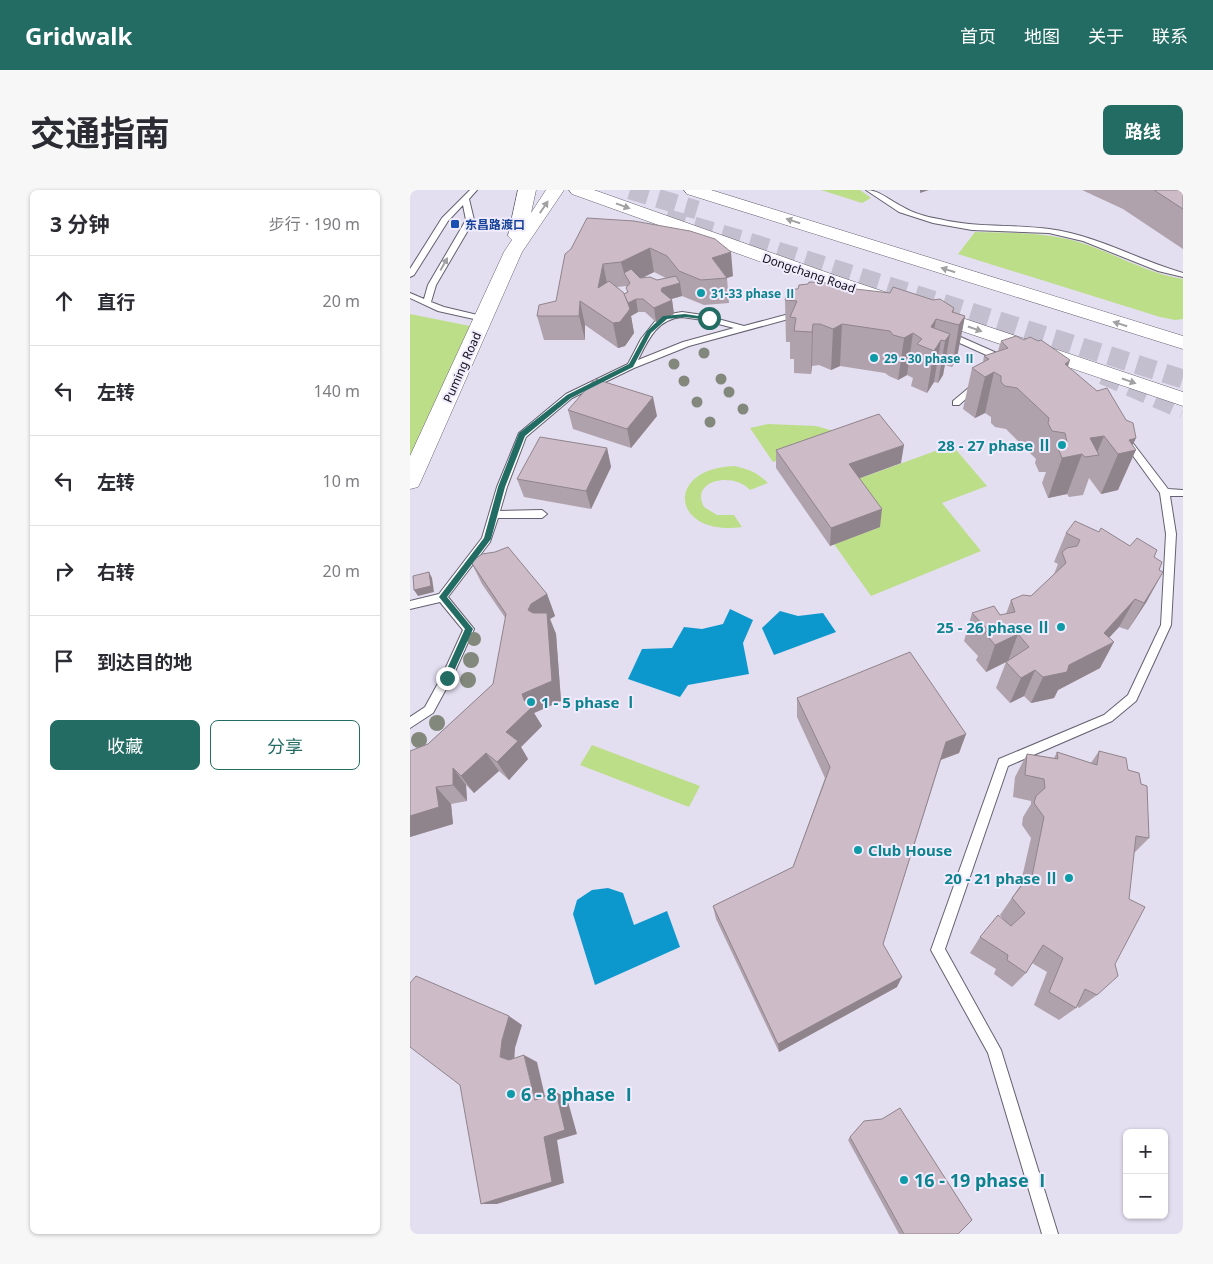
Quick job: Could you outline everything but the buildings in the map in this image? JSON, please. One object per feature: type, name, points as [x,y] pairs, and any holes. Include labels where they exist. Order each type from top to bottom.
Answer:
[{"type":"main road","name":"Puming Road","points":[[513,252],[527,190]]},
{"type":"main road","name":"Puming Road","points":[[412,471],[513,252],[555,190]]},
{"type":"main road","name":"Dongchang Road","points":[[578,190],[827,280],[1183,399]]},
{"type":"main road","points":[[694,190],[1183,343]]},
{"type":"lane","points":[[410,274],[445,220],[474,190]]},
{"type":"lane","points":[[869,190],[902,210],[936,221],[972,228],[1049,231],[1085,239],[1161,269],[1183,275]]},
{"type":"lane","points":[[427,303],[432,285],[470,220],[465,198]]},
{"type":"lane","points":[[410,295],[440,309],[483,318]]},
{"type":"lane","points":[[410,605],[442,597],[487,539],[502,487],[522,435],[569,396],[631,366],[686,344],[806,311]]},
{"type":"lane","points":[[631,366],[649,332],[665,318],[685,316],[709,318],[742,328]]},
{"type":"lane","points":[[939,331],[973,344],[1005,363]]},
{"type":"lane","points":[[956,403],[984,378]]},
{"type":"lane","points":[[1050,1234],[994,1050],[938,950],[1003,763],[1108,718],[1132,698],[1166,625],[1171,534],[1165,492],[1120,432]]},
{"type":"lane","points":[[1165,492],[1183,493]]},
{"type":"lane","points":[[494,515],[542,514]]},
{"type":"lane","points":[[410,723],[429,710],[447,678],[469,629],[442,597]]},
{"type":"green space","points":[[821,190],[860,190],[871,198],[862,203]]},
{"type":"green space","points":[[975,232],[1031,234],[1072,240],[1158,273],[1183,279],[1183,319],[1175,320],[1160,317],[958,254]]},
{"type":"green space","points":[[410,314],[470,326],[412,455],[410,455]]},
{"type":"green space","points":[[768,424],[816,426],[855,437],[773,462],[750,428]]},
{"type":"green space","points":[[952,445],[987,486],[942,503],[981,551],[871,596],[834,544],[880,527],[847,483]]},
{"type":"green space","points":[[734,466],[753,472],[768,483],[750,490],[743,484],[734,481],[715,481],[708,485],[703,490],[701,498],[704,507],[717,515],[734,515],[742,527],[719,527],[701,522],[690,513],[685,501],[687,489],[695,478],[711,470]]},
{"type":"green space","points":[[592,745],[700,786],[689,807],[580,765]]},
{"type":"water","points":[[730,609],[753,620],[743,643],[749,674],[688,685],[680,697],[628,679],[642,649],[672,648],[684,627],[702,629],[723,624]]},
{"type":"water","points":[[780,611],[798,616],[823,613],[836,632],[774,655],[762,628]]},
{"type":"water","points":[[608,888],[623,893],[634,925],[667,911],[680,947],[595,985],[573,914],[577,900],[592,890]]},
{"type":"tunnel","points":[[630,190],[697,210]]},
{"type":"tunnel","points":[[666,218],[752,243],[1183,379]]},
{"type":"tunnel","points":[[1103,375],[1183,410]]},
{"type":"place","name":"东昌路渡口","points":[[455,224]]},
{"type":"place","name":"31-33 phase Ⅱ","points":[[701,293]]},
{"type":"place","name":"29 - 30 phase Ⅱ","points":[[874,358]]},
{"type":"place","name":"28 - 27 phase Ⅱ","points":[[1062,445]]},
{"type":"place","name":"25 - 26 phase Ⅱ","points":[[1061,627]]},
{"type":"place","name":"1 - 5 phase Ⅰ","points":[[531,702]]},
{"type":"place","name":"Club House","points":[[858,850]]},
{"type":"place","name":"20 - 21 phase Ⅱ","points":[[1069,878]]},
{"type":"place","name":"6 - 8 phase Ⅰ","points":[[511,1094]]},
{"type":"place","name":"16 - 19 phase Ⅰ","points":[[904,1180]]},
{"type":"route","points":[[447,678],[469,629],[442,597],[487,539],[502,487],[522,435],[569,396],[631,366],[649,332],[665,318],[685,316],[709,318]]}]
